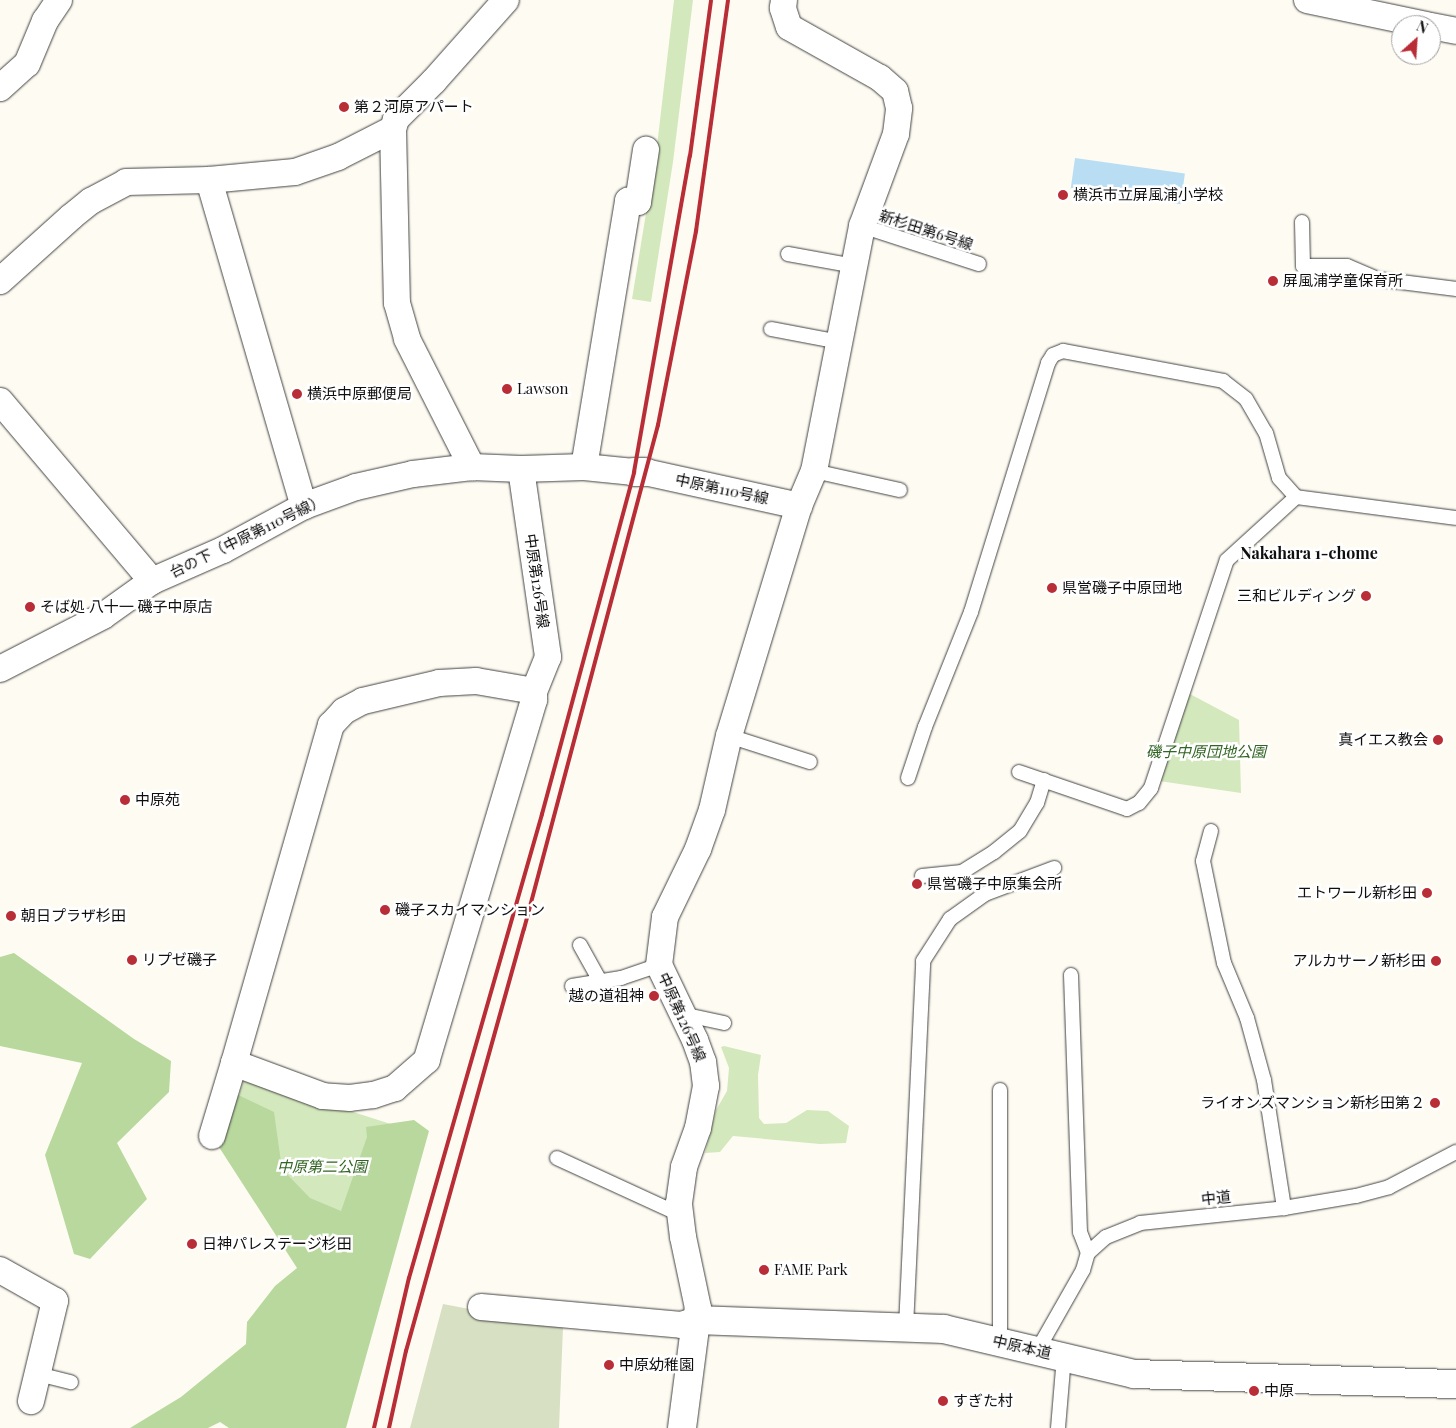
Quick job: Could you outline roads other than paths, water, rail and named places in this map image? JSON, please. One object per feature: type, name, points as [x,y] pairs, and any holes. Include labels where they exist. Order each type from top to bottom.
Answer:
[{"type":"street","points":[[0,88],[27,64],[45,21],[59,0]]},
{"type":"street","points":[[472,467],[407,339],[397,303],[393,129],[396,119],[434,81],[506,0]]},
{"type":"street","name":"中原第126号線","points":[[696,1320],[698,1308],[680,1203],[684,1167],[698,1128],[706,1086],[703,1062],[659,965],[665,917],[698,849],[712,810],[729,736],[799,506],[814,470],[862,226],[896,134],[899,108],[895,91],[880,78],[789,28],[783,8],[784,0]]},
{"type":"street","points":[[1307,0],[1391,17]]},
{"type":"street","points":[[1441,28],[1456,31]]},
{"type":"street","points":[[0,281],[91,201],[126,182],[209,180],[295,172],[338,158],[393,129]]},
{"type":"street","points":[[584,467],[628,201],[638,202],[646,150]]},
{"type":"street","points":[[209,180],[304,506]]},
{"type":"street","points":[[0,401],[152,581]]},
{"type":"street","name":"台の下（中原第110号線）","points":[[0,668],[103,616],[152,581],[223,550],[304,506],[356,488],[413,474],[472,467],[521,469],[584,467],[639,472]]},
{"type":"street","name":"中原第126号線","points":[[234,1063],[323,1096],[350,1098],[373,1095],[395,1088],[427,1060],[534,700],[534,691],[548,657],[521,469]]},
{"type":"street","name":"中原第110号線","points":[[639,472],[799,506]]},
{"type":"street","points":[[212,1136],[330,725],[344,711],[363,700],[440,683],[476,680],[534,691]]},
{"type":"street","points":[[0,1270],[55,1301],[32,1402]]},
{"type":"street","points":[[481,1307],[681,1325],[696,1320],[682,1428]]},
{"type":"street","name":"中原本道","points":[[696,1320],[944,1329],[1134,1374],[1456,1384]]},
{"type":"lane","points":[[1302,222],[1303,266],[1347,266],[1377,279],[1456,289]]},
{"type":"lane","name":"新杉田第6号線","points":[[862,226],[979,264]]},
{"type":"lane","points":[[788,254],[854,266]]},
{"type":"lane","points":[[771,329],[838,342]]},
{"type":"lane","points":[[908,778],[925,727],[971,612],[1048,363],[1054,355],[1063,351],[1223,381],[1246,398],[1266,433],[1280,478],[1296,497],[1456,518]]},
{"type":"lane","points":[[814,470],[900,490]]},
{"type":"lane","points":[[1019,772],[1127,809],[1139,803],[1151,788],[1227,560],[1296,497]]},
{"type":"lane","points":[[729,736],[810,762]]},
{"type":"lane","points":[[922,876],[962,872],[994,852],[1020,831],[1037,803],[1044,780]]},
{"type":"lane","points":[[1211,832],[1203,861],[1224,963],[1247,1018],[1264,1080],[1284,1208]]},
{"type":"lane","points":[[906,1327],[923,961],[950,919],[984,894],[1054,868]]},
{"type":"lane","points":[[580,945],[600,982]]},
{"type":"lane","points":[[572,986],[621,978],[659,965]]},
{"type":"lane","points":[[1071,975],[1080,1232],[1088,1253]]},
{"type":"lane","points":[[682,1014],[724,1023]]},
{"type":"lane","points":[[1000,1090],[1000,1342]]},
{"type":"lane","name":"中道","points":[[1037,1351],[1083,1270],[1088,1253],[1106,1237],[1140,1223],[1284,1208],[1356,1196],[1389,1187],[1456,1152]]},
{"type":"lane","points":[[557,1158],[681,1216]]},
{"type":"lane","points":[[1058,1428],[1064,1357]]},
{"type":"lane","points":[[38,1374],[71,1382]]},
{"type":"water","points":[[1075,158],[1185,173],[1181,204],[1071,189]]},
{"type":"railway","points":[[374,1428],[409,1278],[542,814],[634,472],[690,156],[711,0]]},
{"type":"railway","points":[[389,1428],[406,1351],[524,929],[658,425],[696,231],[728,0]]},
{"type":"place","name":"第２河原アパート","points":[[344,107]]},
{"type":"place","name":"横浜市立屏風浦小学校","points":[[1063,195]]},
{"type":"place","name":"屏風浦学童保育所","points":[[1273,281]]},
{"type":"place","name":"Lawson","points":[[507,389]]},
{"type":"place","name":"横浜中原郵便局","points":[[297,394]]},
{"type":"place","name":"県営磯子中原団地","points":[[1052,588]]},
{"type":"place","name":"三和ビルディング","points":[[1366,596]]},
{"type":"place","name":"そば処 八十一 磯子中原店","points":[[30,607]]},
{"type":"place","name":"真イエス教会","points":[[1438,740]]},
{"type":"place","name":"中原苑","points":[[125,800]]},
{"type":"place","name":"県営磯子中原集会所","points":[[917,884]]},
{"type":"place","name":"エトワール新杉田","points":[[1427,893]]},
{"type":"place","name":"磯子スカイマンション","points":[[385,910]]},
{"type":"place","name":"朝日プラザ杉田","points":[[11,916]]},
{"type":"place","name":"リプゼ磯子","points":[[132,960]]},
{"type":"place","name":"アルカサーノ新杉田","points":[[1436,961]]},
{"type":"place","name":"越の道祖神","points":[[654,996]]},
{"type":"place","name":"ライオンズマンション新杉田第２","points":[[1435,1103]]},
{"type":"place","name":"日神パレステージ杉田","points":[[192,1244]]},
{"type":"place","name":"FAME Park","points":[[764,1270]]},
{"type":"place","name":"中原幼稚園","points":[[609,1365]]},
{"type":"place","name":"中原","points":[[1254,1391]]},
{"type":"place","name":"すぎた村","points":[[943,1401]]},
{"type":"district","name":"Nakahara 1-chome","points":[[1309,553]]},
{"type":"park label","name":"磯子中原団地公園","points":[[1206,752]]},
{"type":"park label","name":"中原第二公園","points":[[322,1167]]}]
